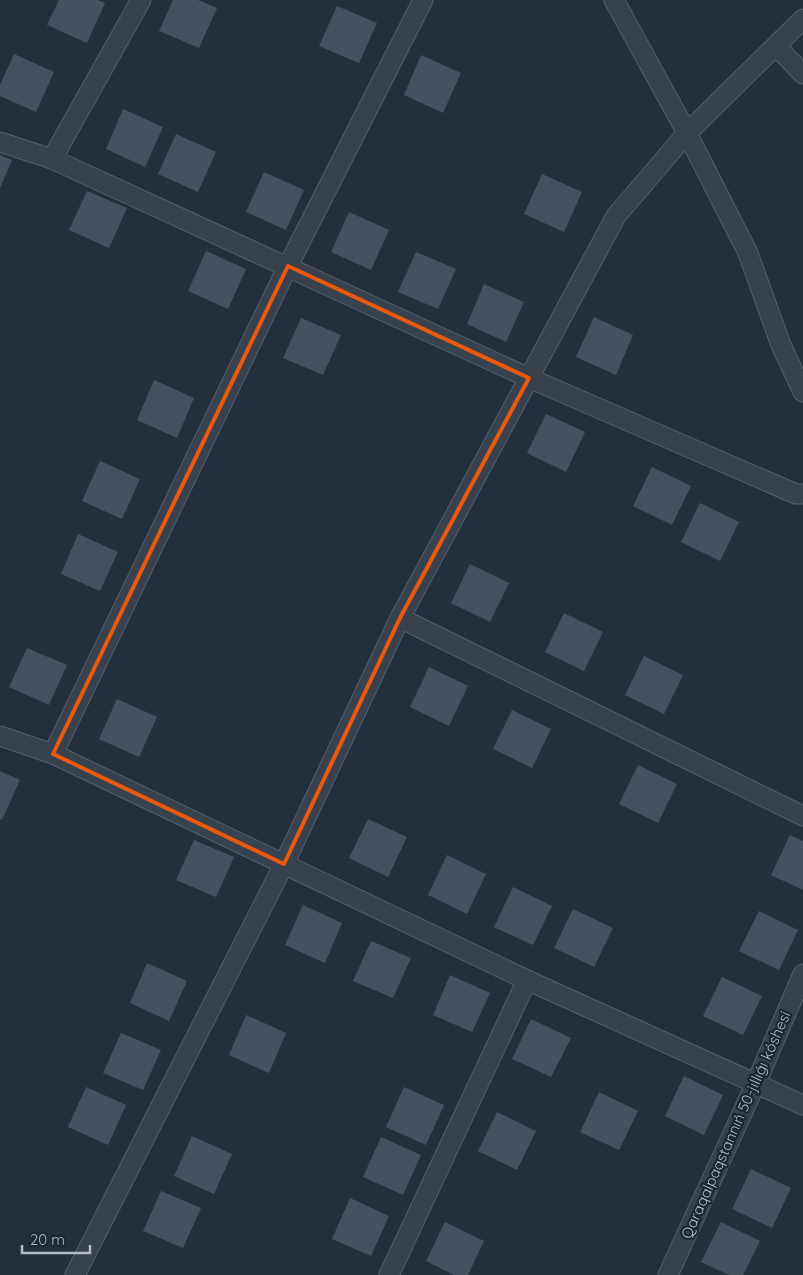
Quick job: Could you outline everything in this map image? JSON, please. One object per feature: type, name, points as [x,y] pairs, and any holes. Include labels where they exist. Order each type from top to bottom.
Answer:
[{"type":"street","points":[[52,159],[141,0]]},
{"type":"street","points":[[52,754],[288,266],[423,0]]},
{"type":"street","points":[[614,0],[688,133],[748,253],[781,345],[803,392]]},
{"type":"street","points":[[75,1275],[284,864],[400,618],[616,216],[688,133],[803,19]]},
{"type":"street","points":[[776,46],[803,74]]},
{"type":"street","points":[[0,142],[52,159],[529,378],[796,494],[803,494]]},
{"type":"street","points":[[400,618],[803,816]]},
{"type":"street","points":[[0,736],[52,754],[527,980],[803,1105]]},
{"type":"street","name":"Qaraqalpaqstannıń 50-jıllıǵı kóshesi","points":[[668,1275],[756,1084],[803,974]]},
{"type":"street","points":[[389,1275],[527,980]]},
{"type":"highlighted area","points":[[288,266],[529,378],[400,618],[284,864],[53,754]]},
{"type":"building","points":[[59,0],[98,0],[105,3],[87,43],[47,25]]},
{"type":"building","points":[[173,0],[198,0],[217,8],[199,48],[159,31]]},
{"type":"building","points":[[337,6],[377,23],[359,63],[319,46]]},
{"type":"building","points":[[14,54],[54,72],[36,112],[0,96],[0,85]]},
{"type":"building","points":[[421,55],[461,73],[443,113],[404,95]]},
{"type":"building","points":[[123,109],[163,127],[145,167],[106,149]]},
{"type":"building","points":[[176,134],[216,152],[198,192],[158,174]]},
{"type":"building","points":[[0,155],[12,160],[0,188]]},
{"type":"building","points":[[264,172],[304,190],[286,230],[246,212]]},
{"type":"building","points":[[542,174],[582,192],[564,232],[524,214]]},
{"type":"building","points":[[87,191],[127,208],[109,248],[69,230]]},
{"type":"building","points":[[349,212],[389,230],[371,270],[331,252]]},
{"type":"building","points":[[206,251],[246,269],[228,309],[188,291]]},
{"type":"building","points":[[416,252],[456,269],[438,309],[398,292]]},
{"type":"building","points":[[484,284],[524,302],[506,342],[467,324]]},
{"type":"building","points":[[594,317],[633,335],[616,375],[576,357]]},
{"type":"building","points":[[301,318],[341,335],[323,375],[283,358]]},
{"type":"building","points":[[154,380],[194,398],[177,438],[137,420]]},
{"type":"building","points":[[546,414],[585,432],[566,472],[527,453]]},
{"type":"building","points":[[100,461],[140,479],[122,519],[82,501]]},
{"type":"building","points":[[652,467],[691,486],[672,525],[633,506]]},
{"type":"building","points":[[700,503],[739,522],[720,561],[681,542]]},
{"type":"building","points":[[78,534],[118,552],[100,591],[61,574]]},
{"type":"building","points":[[470,564],[509,583],[490,622],[451,603]]},
{"type":"building","points":[[564,613],[603,632],[584,671],[545,652]]},
{"type":"building","points":[[27,648],[67,665],[49,705],[9,687]]},
{"type":"building","points":[[644,656],[683,675],[664,714],[625,695]]},
{"type":"building","points":[[429,667],[468,686],[449,726],[410,707]]},
{"type":"building","points":[[117,699],[157,717],[139,757],[99,739]]},
{"type":"building","points":[[512,710],[551,729],[532,768],[493,749]]},
{"type":"building","points":[[638,765],[677,784],[658,823],[619,804]]},
{"type":"building","points":[[0,771],[20,780],[2,820],[0,819]]},
{"type":"building","points":[[368,819],[407,837],[388,877],[349,858]]},
{"type":"building","points":[[790,835],[803,841],[803,890],[771,875]]},
{"type":"building","points":[[194,840],[234,857],[216,897],[176,880]]},
{"type":"building","points":[[447,855],[486,874],[467,914],[428,895]]},
{"type":"building","points":[[513,887],[552,906],[533,945],[494,927]]},
{"type":"building","points":[[303,905],[342,923],[325,963],[285,945]]},
{"type":"building","points":[[573,909],[613,928],[594,967],[554,948]]},
{"type":"building","points":[[759,911],[798,930],[779,970],[739,951]]},
{"type":"building","points":[[371,941],[411,958],[393,998],[353,981]]},
{"type":"building","points":[[147,963],[187,981],[169,1021],[130,1003]]},
{"type":"building","points":[[450,975],[490,993],[472,1032],[433,1015]]},
{"type":"building","points":[[722,977],[762,996],[743,1035],[703,1016]]},
{"type":"building","points":[[246,1015],[286,1033],[269,1073],[229,1055]]},
{"type":"building","points":[[531,1019],[571,1038],[551,1077],[512,1059]]},
{"type":"building","points":[[121,1033],[161,1050],[143,1090],[103,1073]]},
{"type":"building","points":[[684,1076],[723,1095],[704,1135],[665,1116]]},
{"type":"building","points":[[86,1087],[126,1105],[108,1145],[68,1127]]},
{"type":"building","points":[[404,1087],[444,1105],[426,1145],[386,1127]]},
{"type":"building","points":[[599,1092],[638,1111],[619,1150],[580,1132]]},
{"type":"building","points":[[497,1112],[536,1131],[517,1170],[478,1151]]},
{"type":"building","points":[[192,1136],[232,1154],[214,1194],[174,1176]]},
{"type":"building","points":[[381,1137],[421,1155],[403,1195],[363,1177]]},
{"type":"building","points":[[751,1169],[791,1188],[772,1228],[732,1209]]},
{"type":"building","points":[[161,1191],[201,1208],[183,1248],[143,1231]]},
{"type":"building","points":[[350,1198],[389,1216],[371,1256],[332,1239]]},
{"type":"building","points":[[445,1222],[484,1241],[468,1275],[454,1275],[426,1261]]},
{"type":"building","points":[[721,1222],[760,1241],[743,1275],[729,1275],[701,1262]]}]
